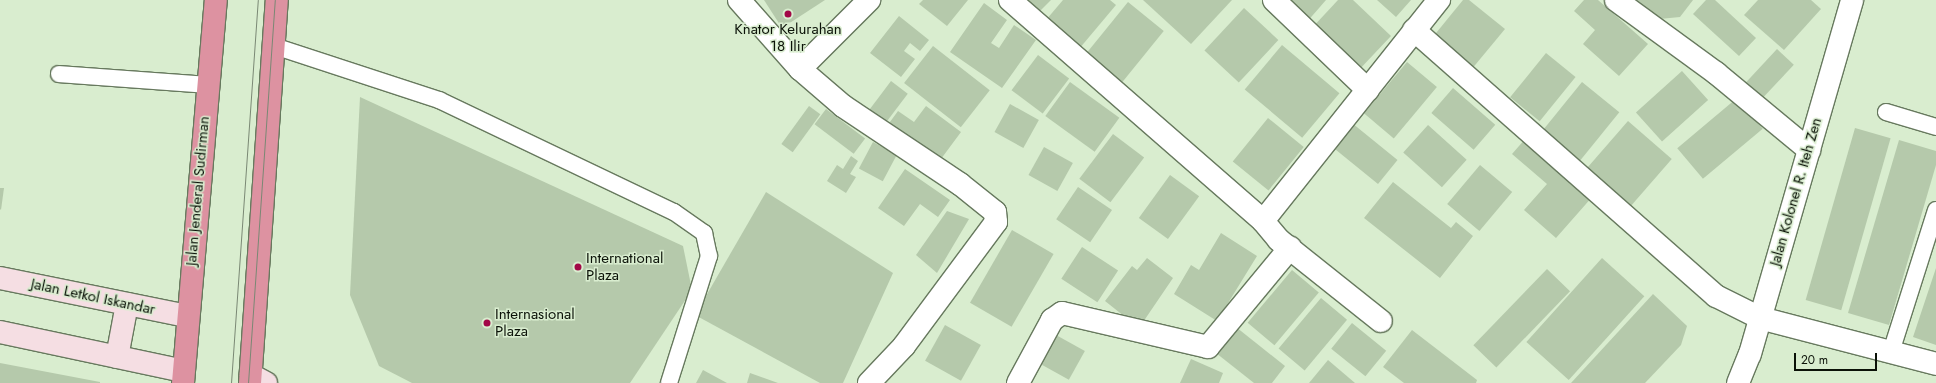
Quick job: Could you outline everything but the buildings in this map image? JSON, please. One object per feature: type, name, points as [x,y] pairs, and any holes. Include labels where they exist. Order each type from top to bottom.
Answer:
[{"type":"highway","name":"Jalan Jenderal Sudirman","points":[[183,377],[186,316],[216,0]]},
{"type":"highway","points":[[256,380],[277,0]]},
{"type":"main road","name":"Jalan Letkol Iskandar","points":[[0,278],[186,316]]},
{"type":"main road","points":[[116,357],[127,304]]},
{"type":"main road","points":[[0,332],[116,357],[183,377]]},
{"type":"street","points":[[739,0],[800,69],[843,106],[960,184],[995,212],[996,222],[904,346],[869,383]]},
{"type":"street","points":[[800,69],[869,0]]},
{"type":"street","points":[[1010,0],[1263,221],[1290,248],[1381,321]]},
{"type":"street","points":[[1274,0],[1368,90]]},
{"type":"street","points":[[1263,221],[1439,0]]},
{"type":"street","points":[[1616,0],[1716,73],[1809,150]]},
{"type":"street","name":"Jalan Kolonel R. Iteh Zen","points":[[1738,383],[1760,318],[1852,0]]},
{"type":"street","points":[[1414,30],[1684,271],[1716,296],[1760,318],[1936,364]]},
{"type":"street","points":[[1018,383],[1052,320],[1062,313],[1208,347],[1290,248]]},
{"type":"lane","points":[[274,46],[439,100],[674,212],[704,233],[709,256],[669,383]]},
{"type":"lane","points":[[59,74],[208,85]]},
{"type":"lane","points":[[1886,112],[1936,127]]},
{"type":"lane","points":[[1891,352],[1936,210]]},
{"type":"tram line","points":[[231,383],[258,0]]},
{"type":"tram line","points":[[248,383],[275,0]]},
{"type":"place","name":"Knator Kelurahan 18 Ilir","points":[[788,14]]},
{"type":"place","name":"International Plaza","points":[[578,267]]},
{"type":"place","name":"Internasional Plaza","points":[[487,323]]}]
